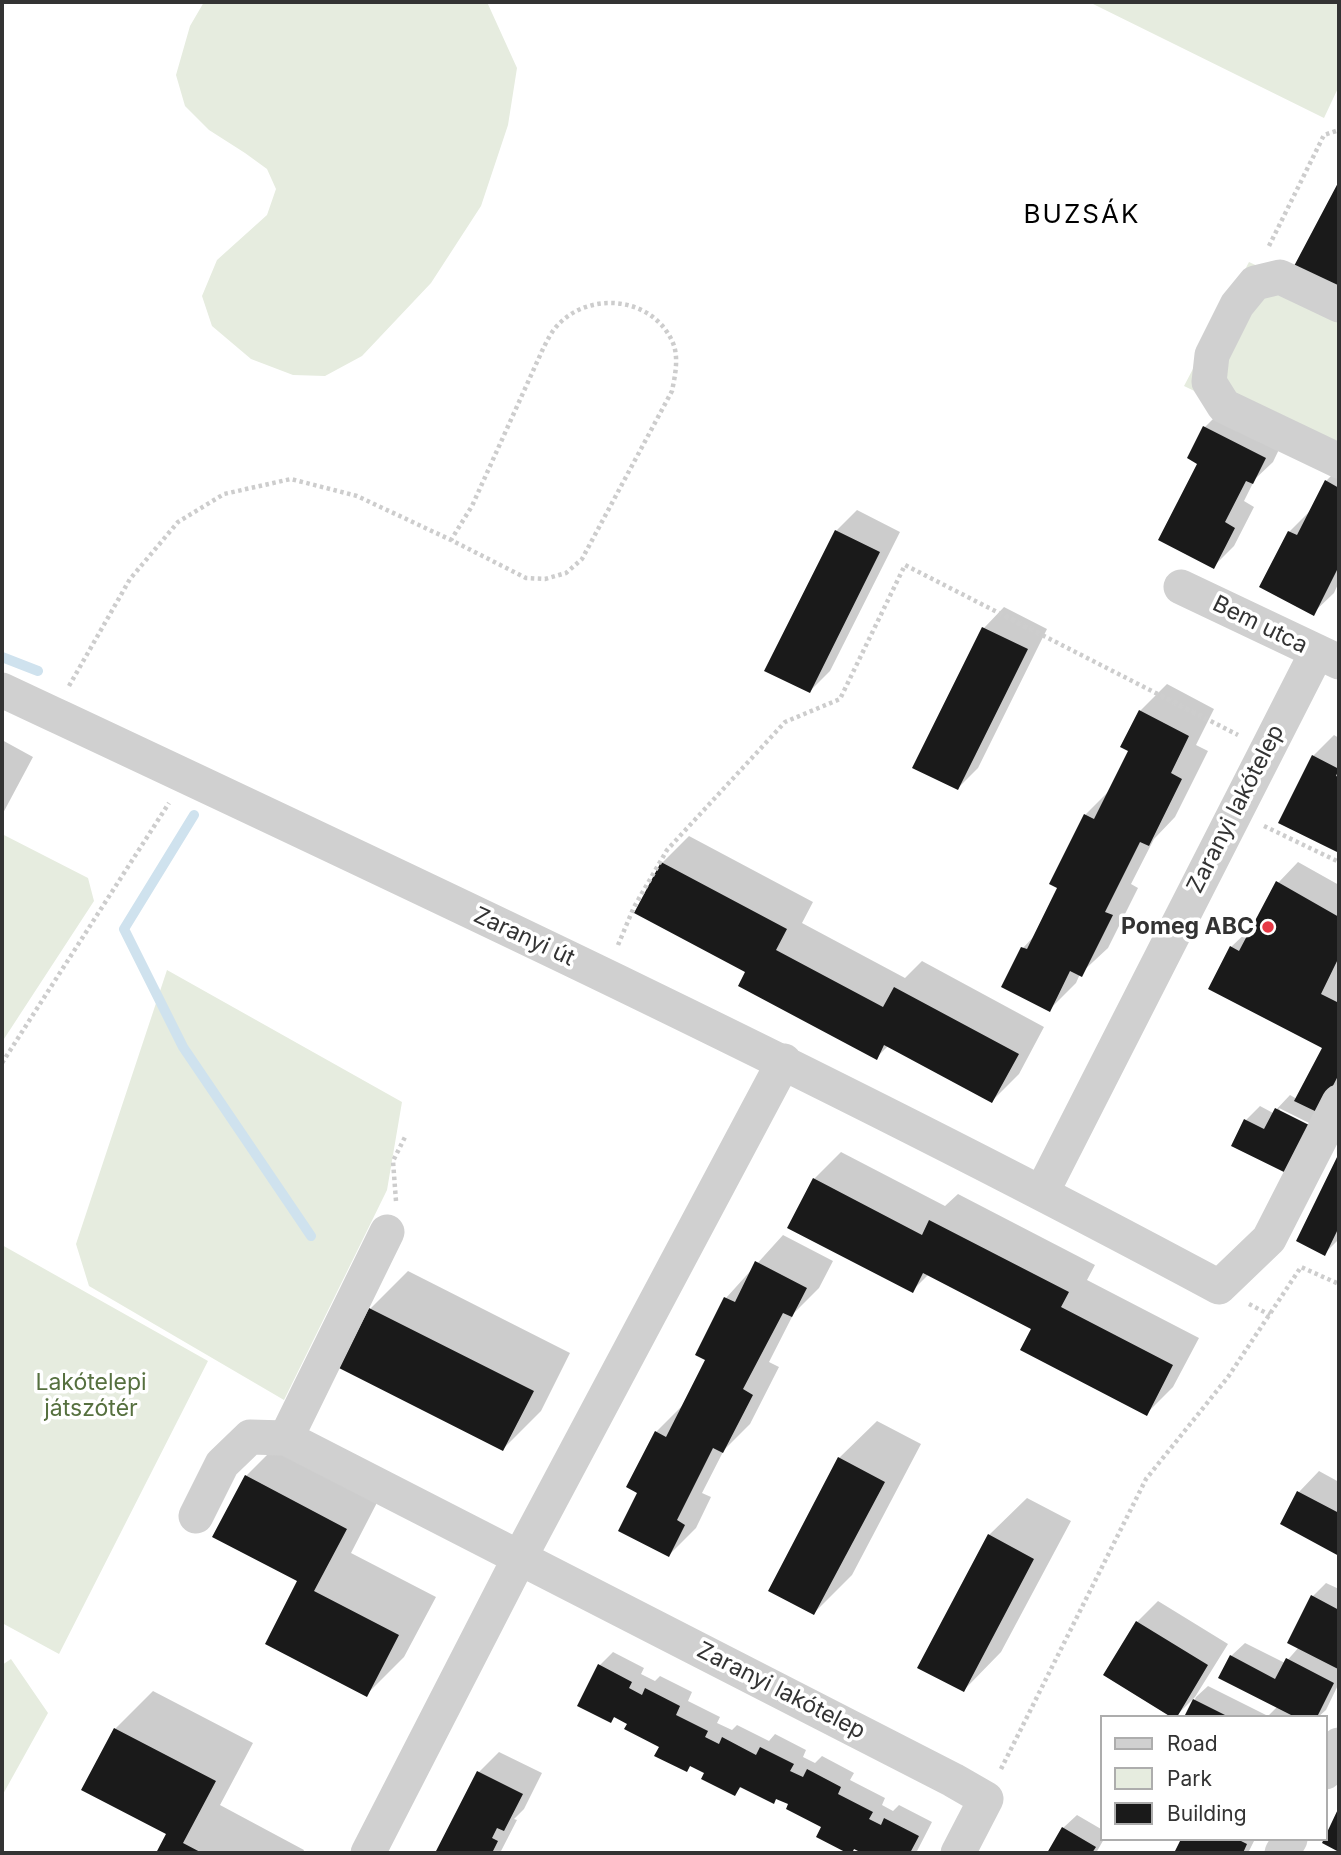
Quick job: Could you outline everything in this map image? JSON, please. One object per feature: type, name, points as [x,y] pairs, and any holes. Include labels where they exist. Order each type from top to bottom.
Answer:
[{"type":"street","points":[[1339,305],[1280,277],[1255,283],[1237,305],[1212,355],[1209,382],[1224,406],[1339,461]]},
{"type":"street","name":"Bem utca","points":[[1181,587],[1328,657]]},
{"type":"street","name":"Zaranyi lakótelep","points":[[1042,1192],[1266,749],[1328,657]]},
{"type":"street","name":"Zaranyi út","points":[[2,690],[784,1061],[1042,1192],[1219,1287],[1269,1239],[1339,1102]]},
{"type":"street","points":[[368,1853],[520,1557],[784,1061]]},
{"type":"street","points":[[286,1438],[387,1232]]},
{"type":"street","name":"Zaranyi lakótelep","points":[[196,1516],[222,1464],[250,1437],[286,1438],[986,1799]]},
{"type":"street","points":[[1327,1768],[1339,1745]]},
{"type":"street","points":[[958,1853],[986,1799]]},
{"type":"path","points":[[1280,277],[1266,253],[1324,135],[1339,130]]},
{"type":"path","points":[[53,714],[130,579],[178,522],[224,494],[291,479],[357,496],[452,540],[526,579],[545,579],[566,573],[582,559],[672,391],[677,370],[674,345],[664,328],[647,312],[621,302],[597,303],[574,312],[555,328],[472,506],[452,540]]},
{"type":"path","points":[[606,976],[634,906],[667,849],[785,722],[840,699],[905,565],[1266,749]]},
{"type":"path","points":[[2,1063],[186,776]]},
{"type":"path","points":[[1235,812],[1339,862]]},
{"type":"path","points":[[387,1232],[397,1208],[393,1161],[406,1135]]},
{"type":"path","points":[[986,1799],[1146,1479],[1228,1377],[1301,1267],[1339,1284]]},
{"type":"green space","points":[[204,2],[487,2],[517,68],[508,125],[481,206],[431,283],[362,356],[325,376],[293,375],[251,359],[212,326],[202,296],[217,260],[267,215],[276,189],[267,169],[209,130],[185,106],[176,75],[190,26]]},
{"type":"green space","points":[[1089,2],[1339,2],[1339,86],[1324,118]]},
{"type":"green space","points":[[1249,262],[1339,304],[1339,461],[1184,386]]},
{"type":"green space","points":[[2,834],[88,878],[94,901],[2,1042]]},
{"type":"green space","points":[[167,970],[402,1102],[387,1190],[284,1400],[89,1286],[76,1244]]},
{"type":"green space","name":"Lakótelepi játszótér","points":[[2,1245],[208,1361],[59,1654],[2,1623]]},
{"type":"green space","points":[[11,1659],[48,1713],[2,1796],[2,1665]]},
{"type":"building","points":[[1339,181],[1339,292],[1293,268]]},
{"type":"building","points":[[1203,426],[1266,458],[1253,484],[1246,481],[1225,522],[1235,528],[1214,569],[1158,540],[1197,464],[1187,458]]},
{"type":"building","points":[[1325,480],[1339,488],[1339,566],[1314,616],[1259,587],[1288,531],[1297,535]]},
{"type":"building","points":[[835,530],[880,552],[810,693],[764,671]]},
{"type":"building","points":[[982,627],[1028,649],[958,790],[912,768]]},
{"type":"building","points":[[1139,710],[1189,736],[1171,773],[1182,779],[1149,846],[1140,842],[1105,912],[1113,915],[1082,977],[1070,971],[1050,1012],[1001,987],[1021,947],[1027,949],[1057,888],[1049,884],[1084,814],[1094,819],[1128,751],[1120,747]]},
{"type":"building","points":[[1312,755],[1339,769],[1336,776],[1339,777],[1337,852],[1278,823]]},
{"type":"building","points":[[661,862],[787,929],[776,950],[883,1007],[894,987],[1019,1054],[992,1103],[884,1045],[877,1060],[738,986],[745,972],[634,913]]},
{"type":"building","points":[[1276,881],[1339,917],[1339,957],[1321,994],[1339,1003],[1339,1074],[1319,1113],[1294,1101],[1322,1048],[1208,989],[1230,946],[1239,951]]},
{"type":"building","points":[[1275,1108],[1309,1125],[1286,1173],[1231,1146],[1244,1119],[1264,1129]]},
{"type":"building","points":[[1339,1153],[1339,1227],[1325,1256],[1296,1241]]},
{"type":"building","points":[[813,1178],[922,1235],[929,1220],[1069,1292],[1061,1307],[1173,1365],[1147,1416],[1020,1350],[1031,1329],[923,1273],[913,1293],[787,1228]]},
{"type":"building","points":[[755,1261],[807,1288],[792,1317],[783,1313],[743,1389],[753,1395],[723,1453],[713,1448],[677,1520],[685,1525],[669,1557],[618,1531],[637,1493],[626,1487],[655,1431],[666,1437],[705,1360],[695,1355],[724,1297],[735,1302]]},
{"type":"building","points":[[369,1308],[534,1391],[503,1451],[339,1368]]},
{"type":"building","points":[[838,1457],[885,1482],[814,1615],[768,1591]]},
{"type":"building","points":[[245,1475],[347,1529],[314,1591],[399,1635],[367,1697],[265,1644],[297,1581],[212,1537]]},
{"type":"building","points":[[1297,1491],[1339,1513],[1339,1556],[1280,1524]]},
{"type":"building","points":[[988,1534],[1034,1559],[964,1692],[917,1668]]},
{"type":"building","points":[[1311,1595],[1339,1610],[1338,1669],[1287,1643]]},
{"type":"building","points":[[1136,1621],[1208,1665],[1178,1715],[1168,1715],[1103,1675]]},
{"type":"building","points":[[1230,1655],[1275,1679],[1286,1658],[1334,1683],[1318,1715],[1291,1715],[1218,1678]]},
{"type":"building","points":[[598,1664],[632,1682],[629,1688],[642,1695],[645,1688],[680,1706],[676,1715],[708,1731],[705,1737],[719,1744],[722,1737],[756,1755],[760,1747],[794,1764],[790,1771],[803,1777],[807,1769],[841,1787],[838,1794],[873,1812],[869,1819],[881,1825],[884,1818],[919,1836],[910,1853],[862,1853],[854,1849],[852,1853],[847,1853],[816,1837],[821,1827],[786,1809],[788,1804],[776,1799],[774,1804],[740,1787],[735,1796],[701,1779],[704,1773],[690,1766],[687,1772],[654,1756],[659,1747],[624,1729],[627,1724],[614,1717],[611,1723],[577,1706]]},
{"type":"building","points":[[1193,1699],[1225,1715],[1185,1715]]},
{"type":"building","points":[[114,1728],[216,1781],[183,1843],[202,1853],[156,1853],[166,1834],[81,1790]]},
{"type":"building","points":[[477,1771],[523,1794],[504,1831],[497,1828],[492,1838],[498,1841],[492,1853],[435,1853]]},
{"type":"building","points":[[1339,1807],[1339,1852],[1322,1843],[1327,1841],[1327,1832]]},
{"type":"building","points":[[1062,1827],[1096,1847],[1092,1853],[1047,1853]]},
{"type":"building","points":[[1180,1841],[1241,1841],[1247,1844],[1243,1853],[1174,1853]]},
{"type":"waterway","points":[[2,657],[38,671]]},
{"type":"waterway","points":[[194,815],[124,929],[183,1047],[311,1236]]},
{"type":"place","name":"Pomeg ABC","points":[[1268,927]]},
{"type":"district","name":"BUZSÁK","points":[[1082,215]]}]
